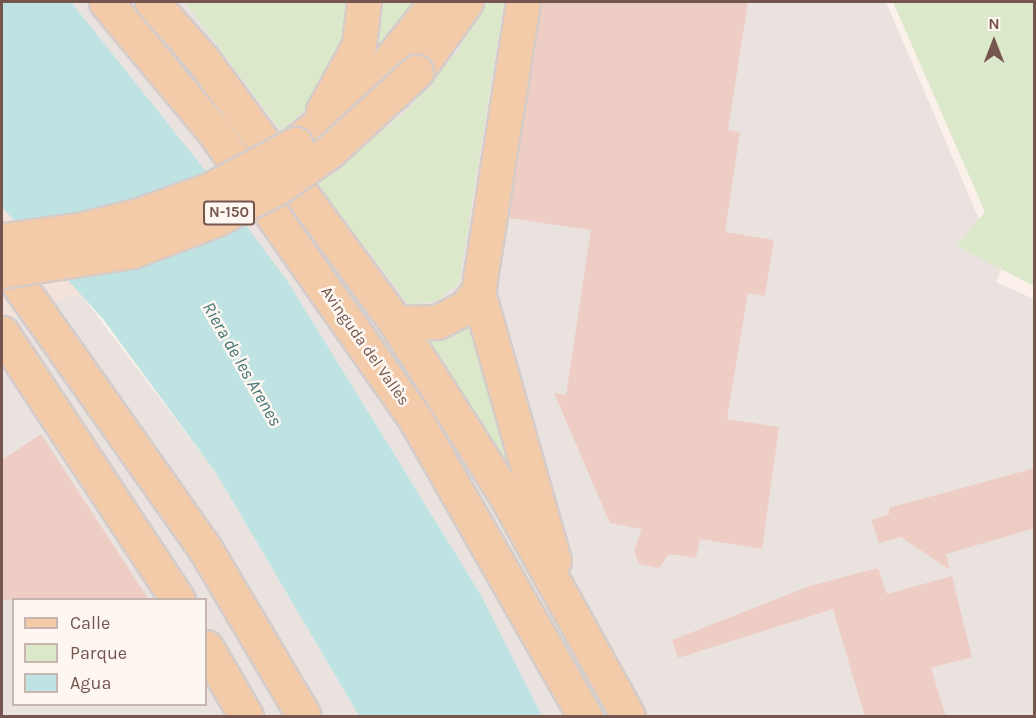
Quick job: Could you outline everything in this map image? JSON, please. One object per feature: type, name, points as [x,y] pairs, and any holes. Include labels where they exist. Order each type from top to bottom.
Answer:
[{"type":"main road","name":"Avinguda del Vallès","points":[[106,2],[173,80],[417,422],[585,717]]},
{"type":"main road","points":[[118,2],[173,80]]},
{"type":"main road","points":[[152,2],[203,60],[396,322],[561,591],[628,717]]},
{"type":"main road","points":[[168,2],[203,60]]},
{"type":"main road","points":[[295,144],[352,62],[364,2]]},
{"type":"main road","name":"N-150","points":[[2,240],[79,230],[139,215],[209,190],[295,144],[403,67],[436,2]]},
{"type":"main road","name":"N-150","points":[[2,271],[132,251],[217,219],[280,186],[330,151],[403,67],[466,2]]},
{"type":"main road","points":[[523,2],[478,292],[540,499],[561,591]]},
{"type":"main road","points":[[2,261],[204,547],[304,717]]},
{"type":"main road","points":[[396,322],[445,319],[465,308],[478,292]]},
{"type":"main road","points":[[2,333],[177,598]]},
{"type":"main road","points":[[207,648],[246,717]]},
{"type":"shaded area","points":[[71,2],[886,2],[1001,270],[996,282],[1034,299],[1034,716],[542,716],[481,595],[288,282]]},
{"type":"shaded area","points":[[2,207],[80,293],[2,321]]},
{"type":"shaded area","points":[[80,293],[216,473],[359,716],[2,716],[2,321]]},
{"type":"green space","points":[[185,2],[348,2],[346,32],[310,105],[281,131]]},
{"type":"green space","points":[[377,2],[418,2],[381,52],[366,62]]},
{"type":"green space","points":[[487,2],[504,2],[459,283],[439,300],[409,305],[317,184],[404,113],[457,52]]},
{"type":"green space","points":[[893,2],[1034,2],[1034,286],[957,246],[985,212]]},
{"type":"green space","points":[[470,315],[520,493],[420,333]]},
{"type":"water","name":"Riera de les Arenes","points":[[2,2],[71,2],[201,165],[288,282],[481,595],[542,716],[359,716],[216,473],[103,319],[2,207]]},
{"type":"building","points":[[541,2],[748,2],[728,130],[740,132],[725,232],[774,240],[765,296],[748,293],[727,419],[779,427],[762,549],[700,539],[696,558],[669,554],[659,568],[639,564],[634,550],[642,529],[610,523],[554,393],[566,395],[591,230],[509,218]]},
{"type":"building","points":[[41,434],[148,598],[12,598],[12,600],[2,600],[2,460]]},
{"type":"building","points":[[1035,468],[1035,528],[946,554],[950,570],[901,537],[879,543],[871,520],[889,514],[889,508]]},
{"type":"building","points":[[878,568],[887,594],[952,576],[972,657],[931,668],[946,717],[865,717],[833,609],[678,658],[672,640],[810,586]]}]
